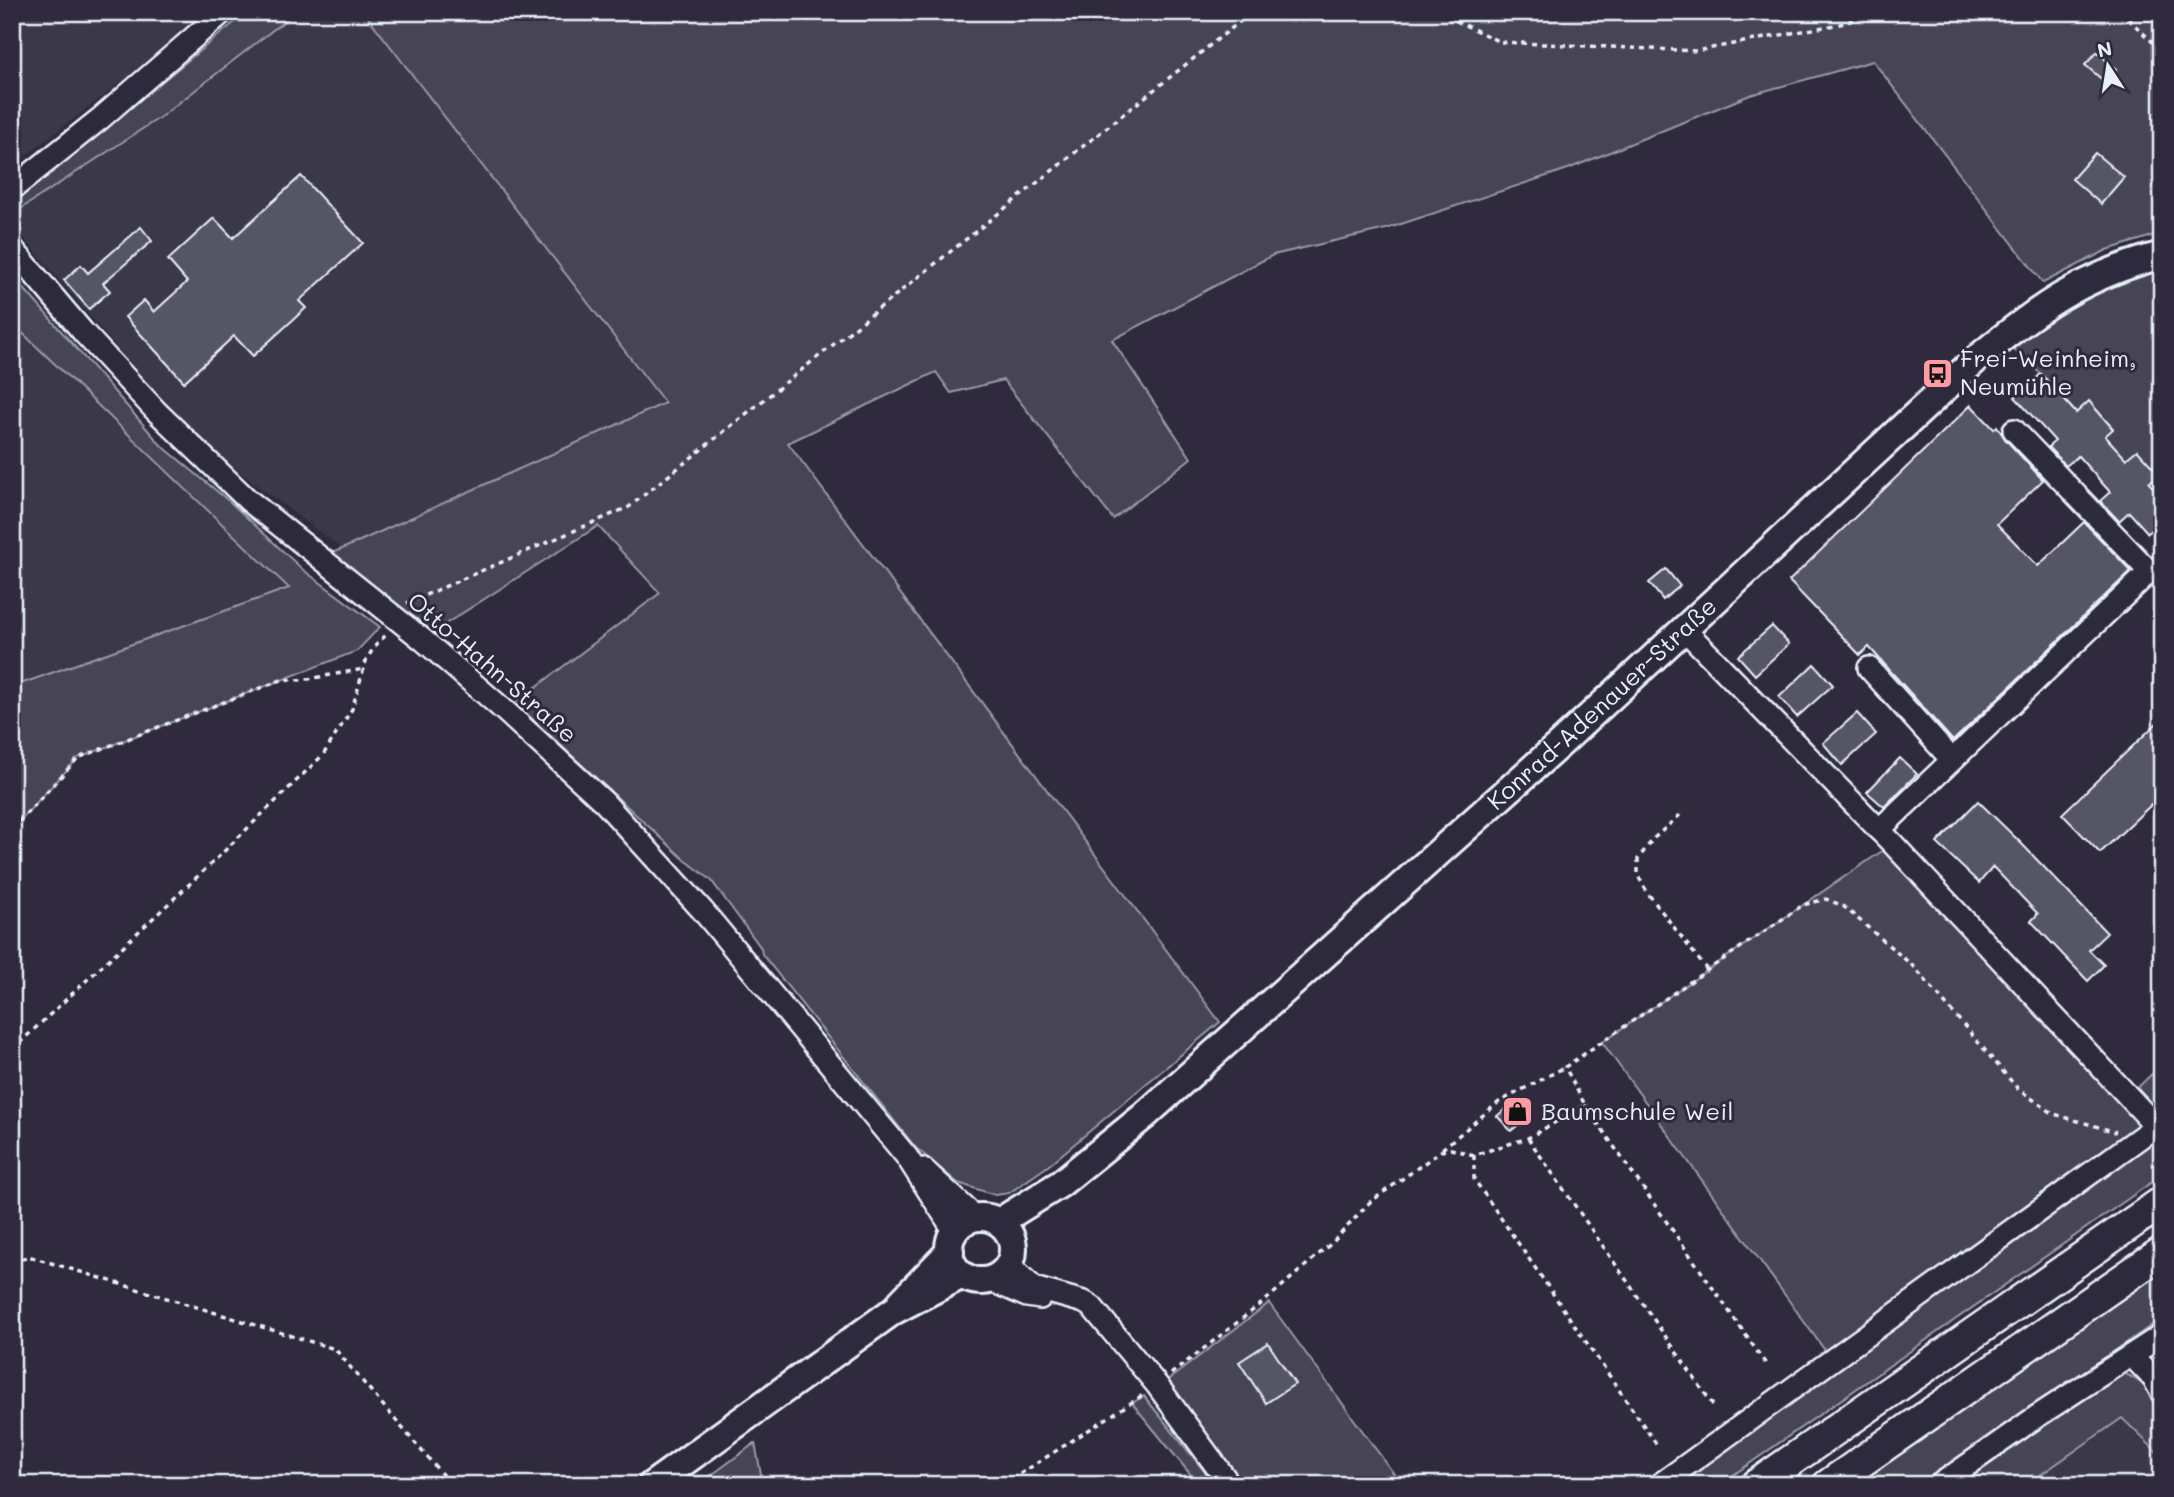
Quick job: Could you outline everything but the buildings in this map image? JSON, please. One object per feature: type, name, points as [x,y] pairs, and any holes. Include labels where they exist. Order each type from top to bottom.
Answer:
[{"type":"highway","points":[[1756,1485],[2162,1202]]},
{"type":"highway","points":[[1828,1485],[2162,1252]]},
{"type":"main road","name":"Konrad-Adenauer-Straße","points":[[652,1485],[893,1311],[978,1232],[1060,1184],[1144,1116],[1347,936],[1972,362],[2023,320],[2060,295],[2095,277],[2132,262],[2162,255]]},
{"type":"main road","points":[[978,1232],[1013,1256],[1000,1272],[980,1281],[962,1275],[952,1261],[978,1232]]},
{"type":"main road","name":"Konrad-Adenauer-Straße","points":[[893,1311],[962,1275]]},
{"type":"street","points":[[12,189],[95,113],[223,12]]},
{"type":"street","name":"Otto-Hahn-Straße","points":[[12,248],[83,332],[156,411],[248,500],[393,616],[505,711],[623,822],[703,911],[907,1157],[941,1183],[978,1232]]},
{"type":"street","points":[[1879,830],[2145,576],[2145,568],[2014,430]]},
{"type":"street","points":[[1659,1485],[2159,1124],[1684,629]]},
{"type":"street","points":[[1869,668],[1951,759]]},
{"type":"street","points":[[1000,1272],[1027,1296],[1066,1298],[1084,1302],[1092,1307],[1157,1385],[1230,1485]]},
{"type":"street","points":[[1939,1485],[2036,1417],[2162,1335]]},
{"type":"street","points":[[2132,1356],[2154,1379],[2162,1394]]},
{"type":"path","points":[[12,1050],[323,755],[352,709],[364,669],[393,616],[629,507],[1252,12]]},
{"type":"path","points":[[1438,12],[1500,42],[1696,51],[1845,23],[1873,12]]},
{"type":"path","points":[[2122,12],[2162,51]]},
{"type":"path","points":[[12,829],[78,758],[284,679],[303,680],[364,669]]},
{"type":"path","points":[[1680,815],[1654,838],[1638,859],[1638,876],[1649,895],[1707,970]]},
{"type":"path","points":[[1003,1485],[1157,1385],[1266,1300],[1333,1242],[1370,1202],[1441,1151],[1499,1102],[1565,1067],[1803,905],[1826,899],[1843,906],[1914,967],[2018,1089],[2054,1114],[2138,1139]]},
{"type":"path","points":[[1565,1067],[1585,1105],[1768,1367]]},
{"type":"path","points":[[1441,1151],[1451,1149],[1474,1154],[1528,1138],[1585,1105]]},
{"type":"path","points":[[1528,1138],[1713,1405]]},
{"type":"path","points":[[1474,1154],[1474,1179],[1657,1445]]},
{"type":"path","points":[[12,1263],[28,1256],[335,1349],[452,1485]]},
{"type":"shaded area","points":[[12,12],[208,12],[175,41],[12,166]]},
{"type":"shaded area","points":[[247,12],[296,12],[162,116],[22,208],[12,220],[14,203]]},
{"type":"shaded area","points":[[296,12],[364,12],[666,403],[342,549],[210,450],[172,413],[12,224],[12,220],[22,208],[162,116]]},
{"type":"shaded area","points":[[364,12],[2162,12],[2162,233],[2107,250],[2043,283],[1873,61],[1750,95],[1568,169],[1386,229],[1273,255],[1112,340],[1191,458],[1113,519],[1003,380],[951,393],[936,372],[788,443],[1220,1022],[1048,1166],[1009,1193],[995,1195],[958,1183],[916,1148],[762,954],[761,948],[711,880],[684,859],[515,703],[660,593],[598,526],[422,639],[320,557],[665,403]]},
{"type":"shaded area","points":[[2162,269],[2162,497],[2149,483],[2158,474],[2137,450],[2126,459],[2105,436],[2113,428],[2089,402],[2076,413],[2041,374],[2013,349],[2044,320],[2098,290]]},
{"type":"shaded area","points":[[12,275],[161,445],[230,502],[302,569],[380,627],[357,651],[78,758],[12,829],[12,687],[289,588],[12,323]]},
{"type":"shaded area","points":[[12,323],[129,437],[289,588],[12,687]]},
{"type":"shaded area","points":[[1888,847],[2144,1123],[1829,1356],[1602,1042]]},
{"type":"shaded area","points":[[2156,1070],[2162,1076],[2162,1113],[2130,1095]]},
{"type":"shaded area","points":[[2162,1131],[2162,1175],[1719,1485],[1672,1485]]},
{"type":"shaded area","points":[[2162,1271],[2162,1318],[1922,1485],[1857,1485]]},
{"type":"shaded area","points":[[1269,1303],[1402,1485],[1243,1485],[1168,1380]]},
{"type":"shaded area","points":[[2124,1373],[2139,1381],[2156,1398],[2162,1417],[2162,1457],[2122,1418],[2026,1485],[1951,1485],[2105,1376]]},
{"type":"shaded area","points":[[1144,1396],[1209,1477],[1199,1485],[1132,1403]]},
{"type":"shaded area","points":[[2122,1418],[2162,1457],[2162,1485],[2026,1485]]},
{"type":"shaded area","points":[[755,1443],[763,1485],[698,1485]]},
{"type":"place","name":"Frei-Weinheim, Neumühle","points":[[1937,373]]},
{"type":"place","name":"Baumschule Weil","points":[[1518,1112]]}]
